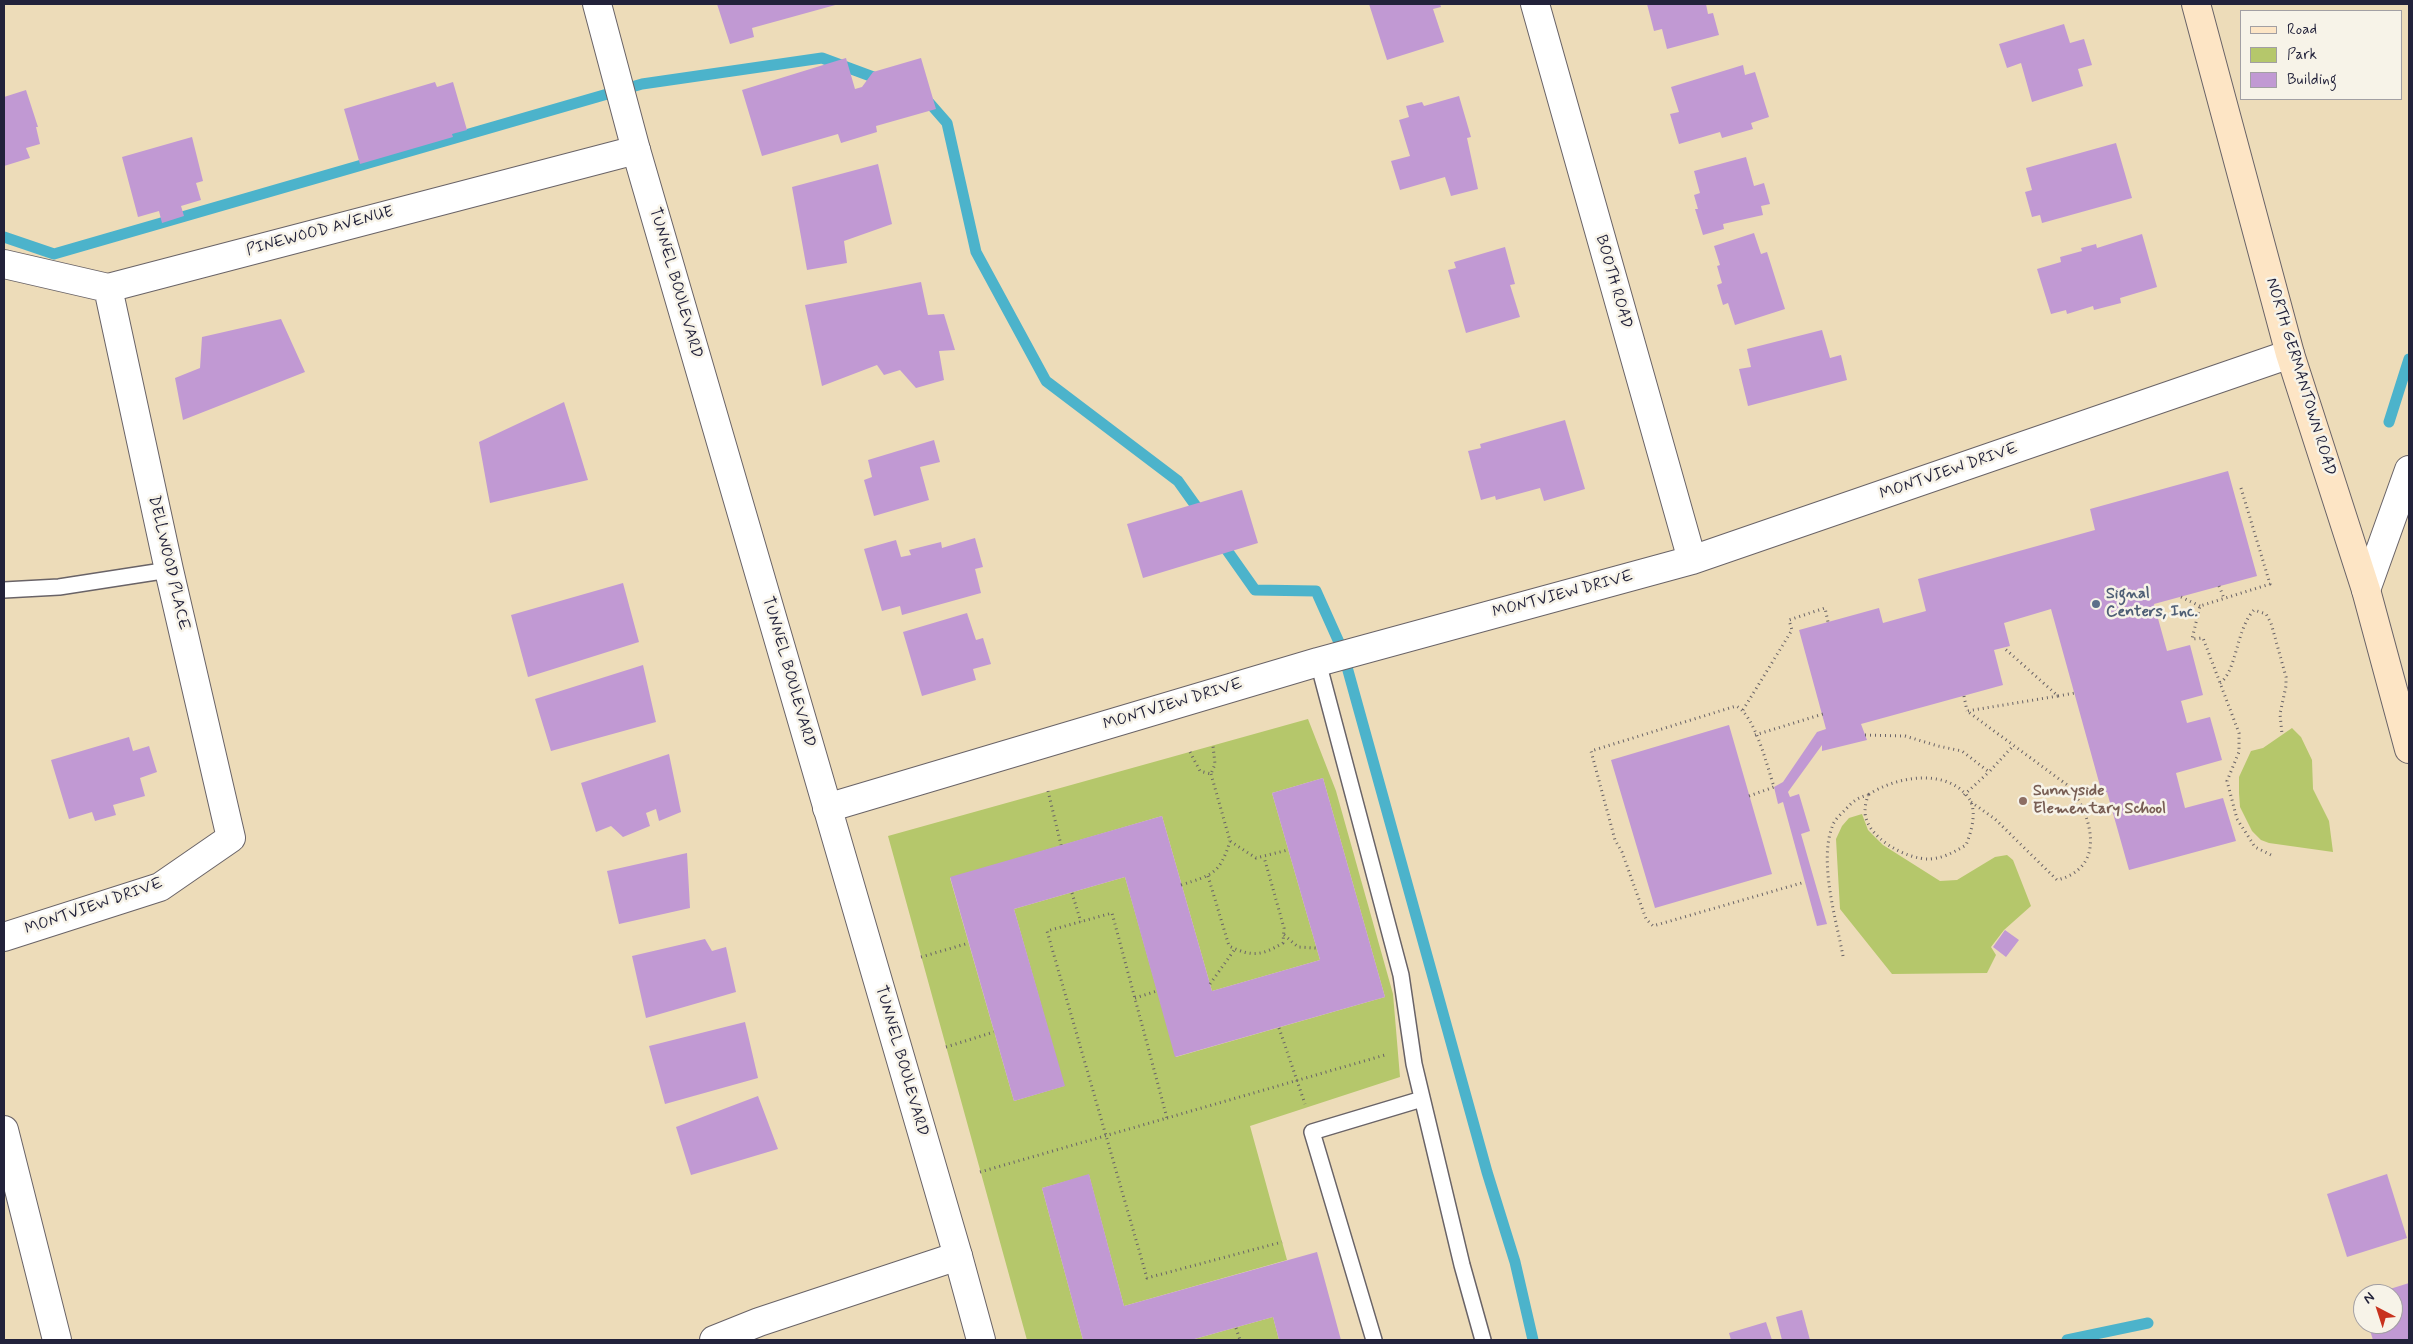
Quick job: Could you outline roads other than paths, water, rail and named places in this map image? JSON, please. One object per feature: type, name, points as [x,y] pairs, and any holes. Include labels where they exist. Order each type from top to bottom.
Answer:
[{"type":"main road","name":"NORTH GERMANTOWN ROAD","points":[[2196,4],[2290,354],[2366,590],[2409,749]]},
{"type":"street","name":"TUNNEL BOULEVARD","points":[[597,4],[636,150],[981,1340]]},
{"type":"street","name":"BOOTH ROAD","points":[[1535,4],[1692,560]]},
{"type":"street","name":"PINEWOOD AVENUE","points":[[4,264],[108,288],[636,150]]},
{"type":"street","name":"DELLWOOD PLACE","points":[[108,288],[169,570],[231,838]]},
{"type":"street","name":"MONTVIEW DRIVE","points":[[827,808],[1318,662],[1692,560],[2290,354]]},
{"type":"street","points":[[2366,590],[2409,470]]},
{"type":"street","name":"MONTVIEW DRIVE","points":[[4,937],[160,887],[231,838]]},
{"type":"street","points":[[4,1130],[57,1340]]},
{"type":"street","points":[[714,1340],[759,1322],[958,1256]]},
{"type":"lane","points":[[4,590],[59,587],[169,570]]},
{"type":"lane","points":[[1318,662],[1402,975],[1414,1064],[1462,1266],[1483,1340]]},
{"type":"lane","points":[[1374,1340],[1312,1132],[1422,1099]]},
{"type":"waterway","points":[[4,237],[54,254],[642,84],[822,58],[884,81]]},
{"type":"waterway","points":[[926,99],[947,123],[976,252],[1046,381],[1178,481],[1203,516]]},
{"type":"waterway","points":[[2389,422],[2409,359]]},
{"type":"waterway","points":[[1219,539],[1255,590],[1316,591],[1342,649],[1487,1172],[1515,1262],[1533,1340]]},
{"type":"waterway","points":[[2067,1340],[2148,1323]]},
{"type":"place","name":"Signal Centers, Inc.","points":[[2096,604]]},
{"type":"place","name":"Sunnyside Elementary School","points":[[2023,801]]}]
